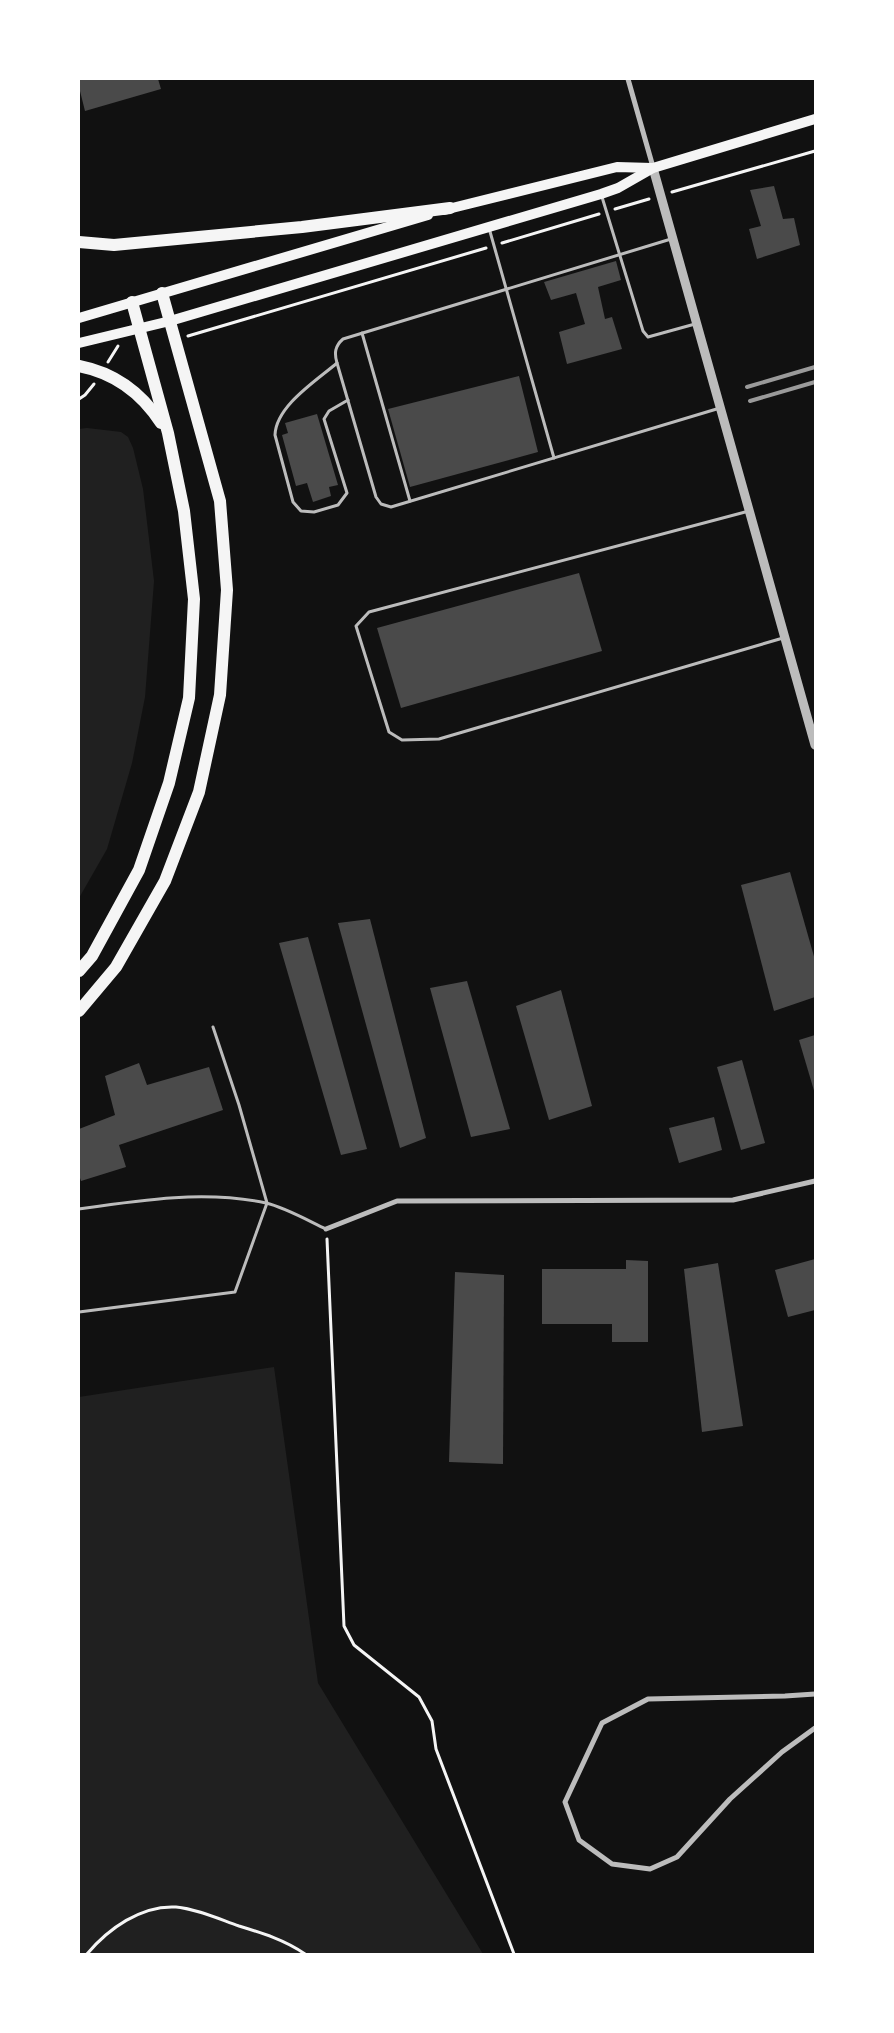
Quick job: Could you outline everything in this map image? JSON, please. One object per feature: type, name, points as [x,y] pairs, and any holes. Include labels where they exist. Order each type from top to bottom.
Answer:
[{"type":"highway","points":[[79,242],[124,244],[302,227],[450,208]]},
{"type":"highway","points":[[79,1011],[116,967],[165,881],[199,792],[220,695],[228,590],[220,501],[162,293]]},
{"type":"highway","points":[[79,972],[92,956],[139,870],[169,783],[189,698],[194,598],[184,511],[168,434],[132,302]]},
{"type":"highway","points":[[79,366],[102,372],[126,384],[149,405],[168,434]]},
{"type":"main road","points":[[79,343],[141,334],[170,321],[601,194],[618,188],[653,168],[815,119]]},
{"type":"main road","points":[[79,318],[450,208],[617,167],[653,168]]},
{"type":"street","points":[[628,79],[815,745]]},
{"type":"street","points":[[326,1229],[397,1201],[733,1200],[815,1181]]},
{"type":"street","points":[[815,1694],[648,1699],[602,1723],[565,1802],[579,1840],[612,1864],[650,1869],[677,1857],[730,1799],[782,1752],[815,1728]]},
{"type":"lane","points":[[601,194],[644,331],[648,337],[696,324]]},
{"type":"lane","points":[[489,227],[554,458]]},
{"type":"lane","points":[[673,238],[343,338],[337,345],[335,356],[337,364],[376,497],[381,504],[391,507],[720,408]]},
{"type":"lane","points":[[362,333],[410,501]]},
{"type":"lane","points":[[337,364],[288,405],[275,426],[275,435],[294,502],[301,512],[314,512],[338,506],[346,493],[324,419],[329,411],[348,400]]},
{"type":"lane","points":[[749,511],[369,612],[356,626],[389,732],[402,740],[439,739],[785,637]]},
{"type":"lane","points":[[79,1312],[235,1292],[267,1203],[239,1105],[213,1027]]},
{"type":"lane","points":[[79,1209],[121,1203],[206,1196],[267,1203],[326,1229]]},
{"type":"path","points":[[175,340],[815,151]]},
{"type":"path","points":[[79,399],[91,388],[118,346],[141,334]]},
{"type":"path","points":[[326,1229],[344,1626],[354,1646],[419,1697],[432,1721],[439,1758],[514,1954]]},
{"type":"path","points":[[87,1954],[118,1925],[138,1915],[161,1908],[176,1907],[192,1910],[284,1941],[305,1954]]},
{"type":"shaded area","points":[[87,428],[121,432],[128,437],[133,448],[143,489],[154,581],[145,697],[132,763],[107,849],[79,898],[79,429]]},
{"type":"shaded area","points":[[274,1367],[318,1683],[483,1954],[79,1954],[79,1397]]},
{"type":"building","points":[[79,79],[158,79],[161,89],[85,111]]},
{"type":"building","points":[[774,186],[783,219],[794,218],[800,245],[757,259],[749,229],[761,226],[750,190]]},
{"type":"building","points":[[616,261],[621,280],[598,287],[605,319],[612,317],[622,349],[567,364],[559,332],[585,324],[576,293],[551,300],[544,282]]},
{"type":"building","points":[[519,376],[538,452],[410,487],[388,409]]},
{"type":"building","points":[[317,414],[338,485],[329,487],[331,496],[313,502],[307,483],[296,486],[282,435],[288,433],[285,423]]},
{"type":"building","points":[[579,573],[602,651],[401,708],[377,628]]},
{"type":"building","points":[[790,872],[815,960],[815,997],[774,1011],[741,885]]},
{"type":"building","points":[[370,919],[426,1138],[400,1148],[338,923]]},
{"type":"building","points":[[308,937],[367,1149],[341,1155],[279,943]]},
{"type":"building","points":[[467,981],[510,1129],[471,1137],[430,988]]},
{"type":"building","points":[[561,990],[592,1106],[549,1120],[516,1006]]},
{"type":"building","points":[[815,1035],[815,1094],[799,1040]]},
{"type":"building","points":[[742,1060],[765,1143],[741,1150],[717,1067]]},
{"type":"building","points":[[139,1063],[147,1085],[209,1067],[223,1110],[119,1145],[126,1167],[81,1181],[79,1175],[79,1129],[115,1115],[105,1076]]},
{"type":"building","points":[[714,1117],[722,1150],[679,1163],[669,1128]]},
{"type":"building","points":[[815,1259],[815,1310],[788,1317],[775,1270]]},
{"type":"building","points":[[626,1260],[648,1261],[648,1342],[612,1342],[612,1324],[542,1324],[542,1269],[626,1269]]},
{"type":"building","points":[[718,1263],[743,1426],[702,1432],[684,1269]]},
{"type":"building","points":[[455,1272],[504,1275],[503,1464],[449,1462]]},
{"type":"railway","points":[[747,387],[815,367]]},
{"type":"railway","points":[[750,401],[815,382]]}]
